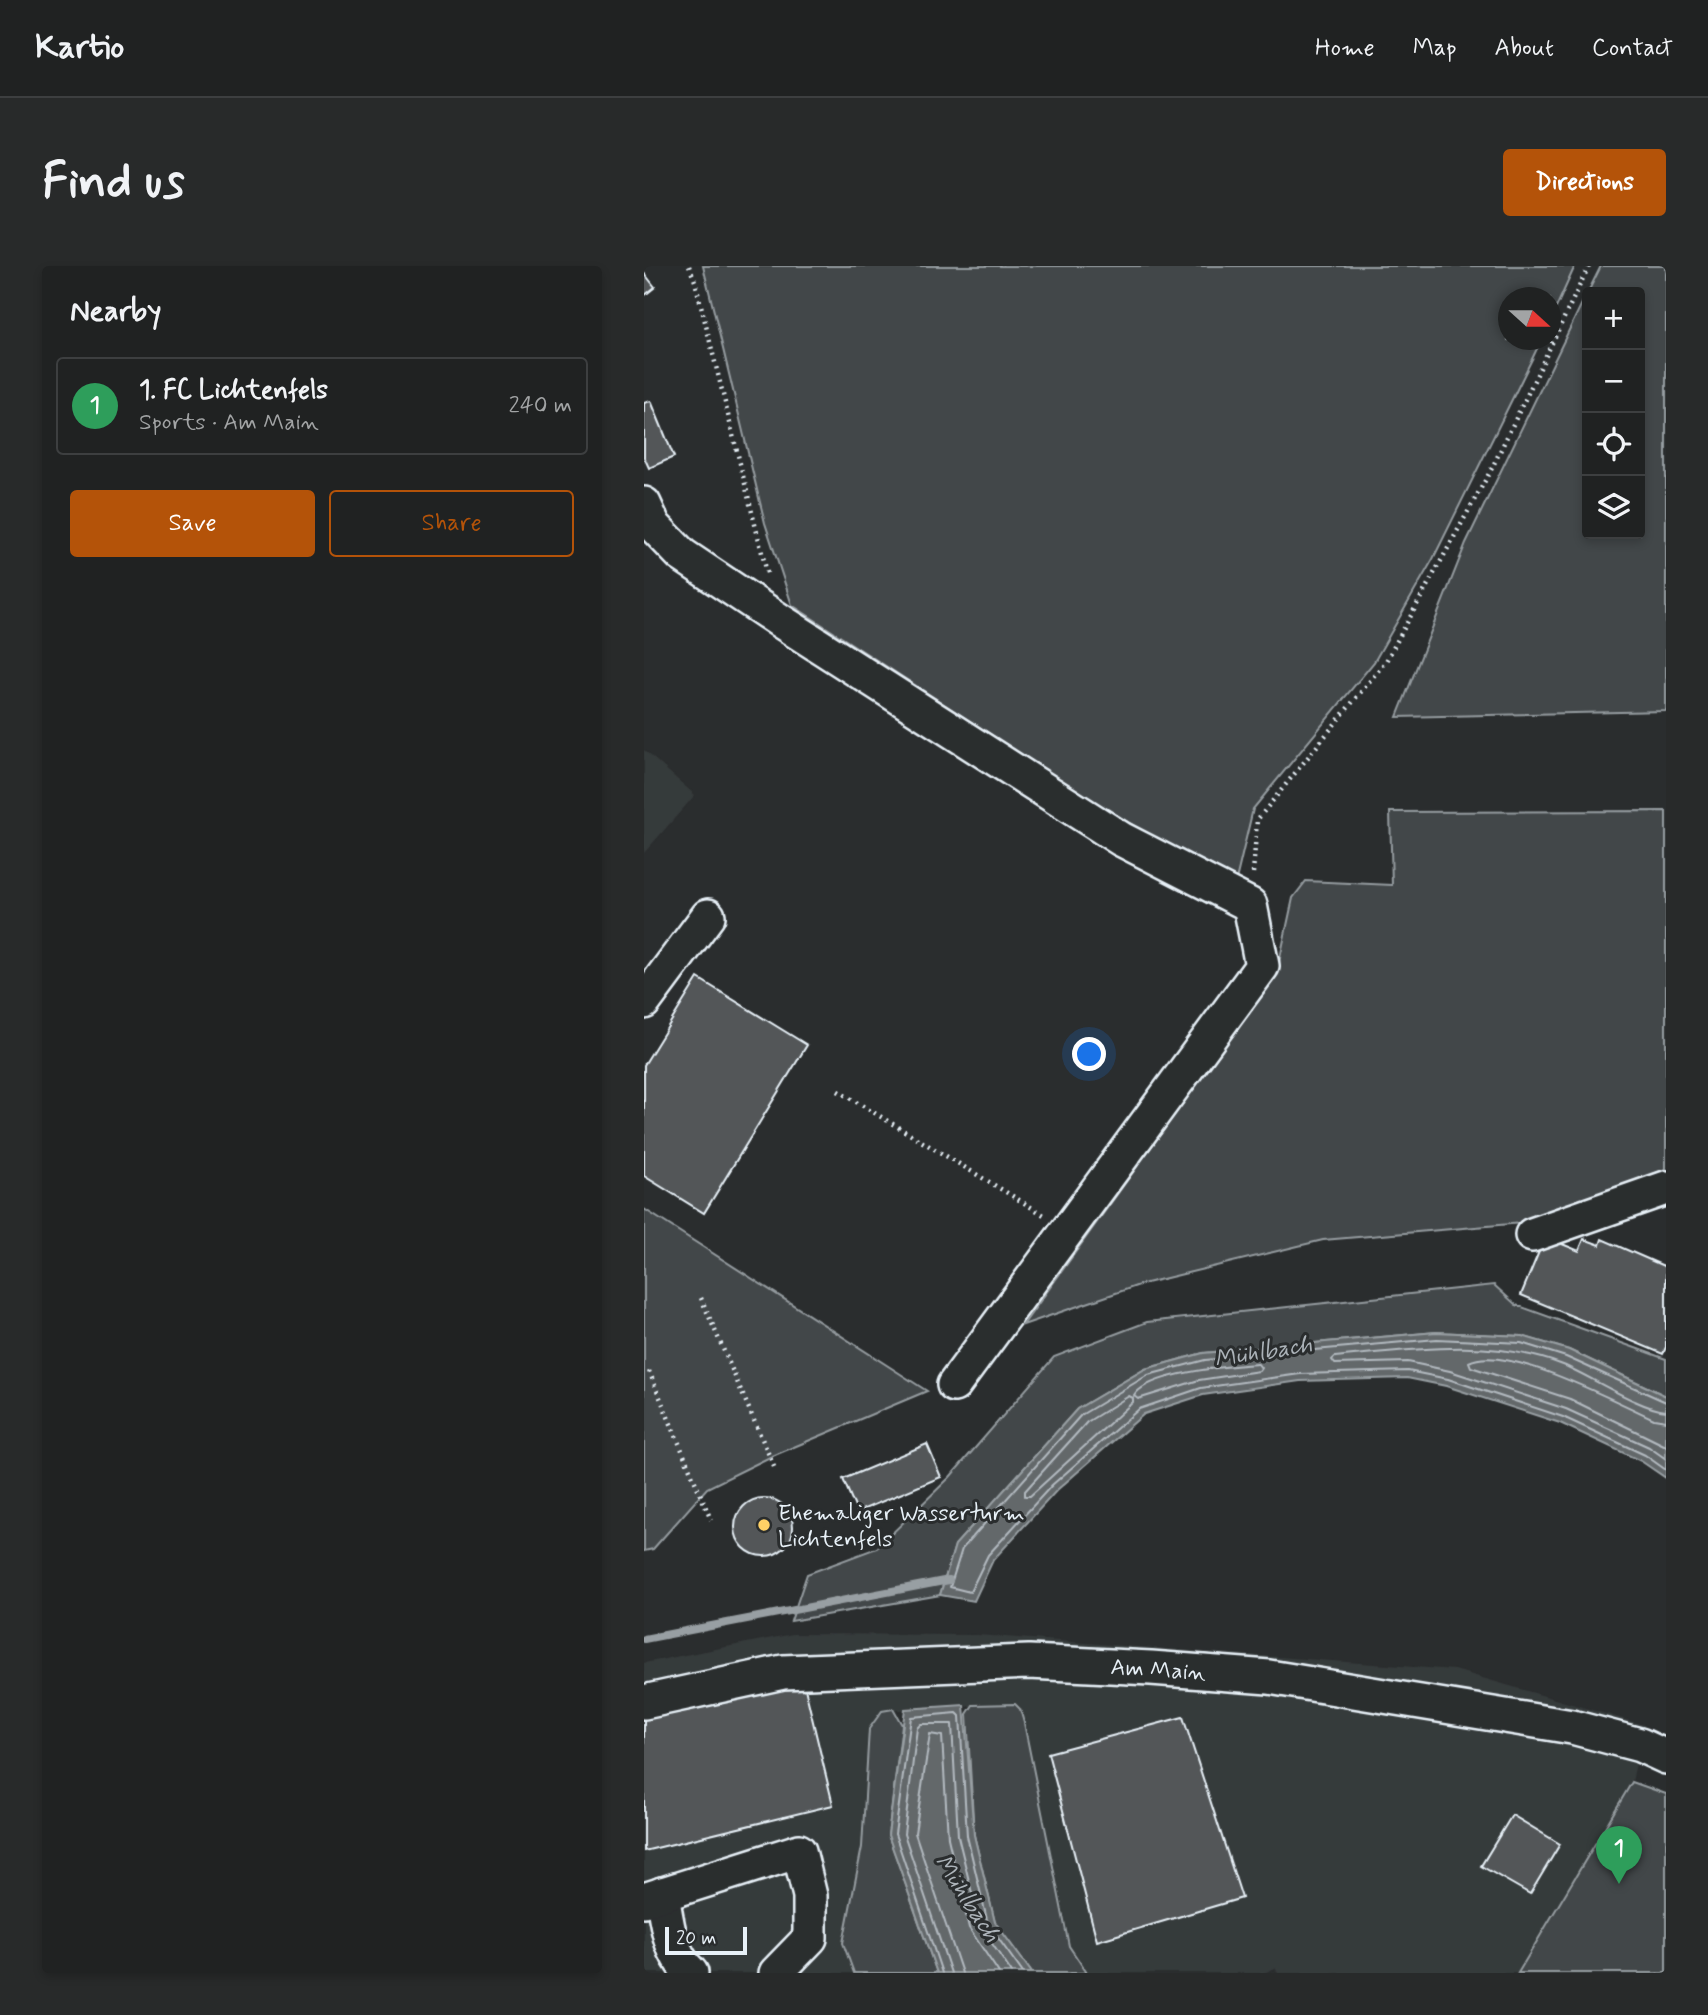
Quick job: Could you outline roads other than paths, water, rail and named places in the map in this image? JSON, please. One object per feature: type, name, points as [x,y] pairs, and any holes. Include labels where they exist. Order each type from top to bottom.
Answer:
[{"type":"street","points":[[644,504],[654,526],[681,555],[779,620],[1121,839],[1250,905],[1262,966],[954,1385]]},
{"type":"street","points":[[644,1002],[708,916]]},
{"type":"street","points":[[1532,1235],[1666,1188]]},
{"type":"street","name":"Am Main","points":[[644,1702],[783,1672],[1029,1662],[1152,1668],[1269,1677],[1572,1727],[1640,1745],[1666,1757]]},
{"type":"street","points":[[691,1973],[682,1964],[653,1897],[799,1851],[810,1896],[810,1938],[776,1973]]},
{"type":"water","name":"Mühlbach","points":[[1436,1332],[1522,1336],[1569,1350],[1666,1396],[1666,1478],[1641,1461],[1560,1423],[1446,1386],[1407,1378],[1300,1381],[1203,1395],[1144,1414],[1057,1490],[993,1560],[974,1601],[940,1595],[955,1545],[1077,1409],[1145,1369],[1203,1353]]},
{"type":"water","name":"Mühlbach","points":[[964,1705],[974,1835],[995,1922],[1032,1973],[937,1973],[888,1835],[905,1709]]},
{"type":"waterway","points":[[644,1639],[949,1580]]},
{"type":"place","name":"Ehemaliger Wasserturm Lichtenfels","points":[[764,1525]]},
{"type":"place","name":"1. FC Lichtenfels","points":[[1619,1884]]}]
